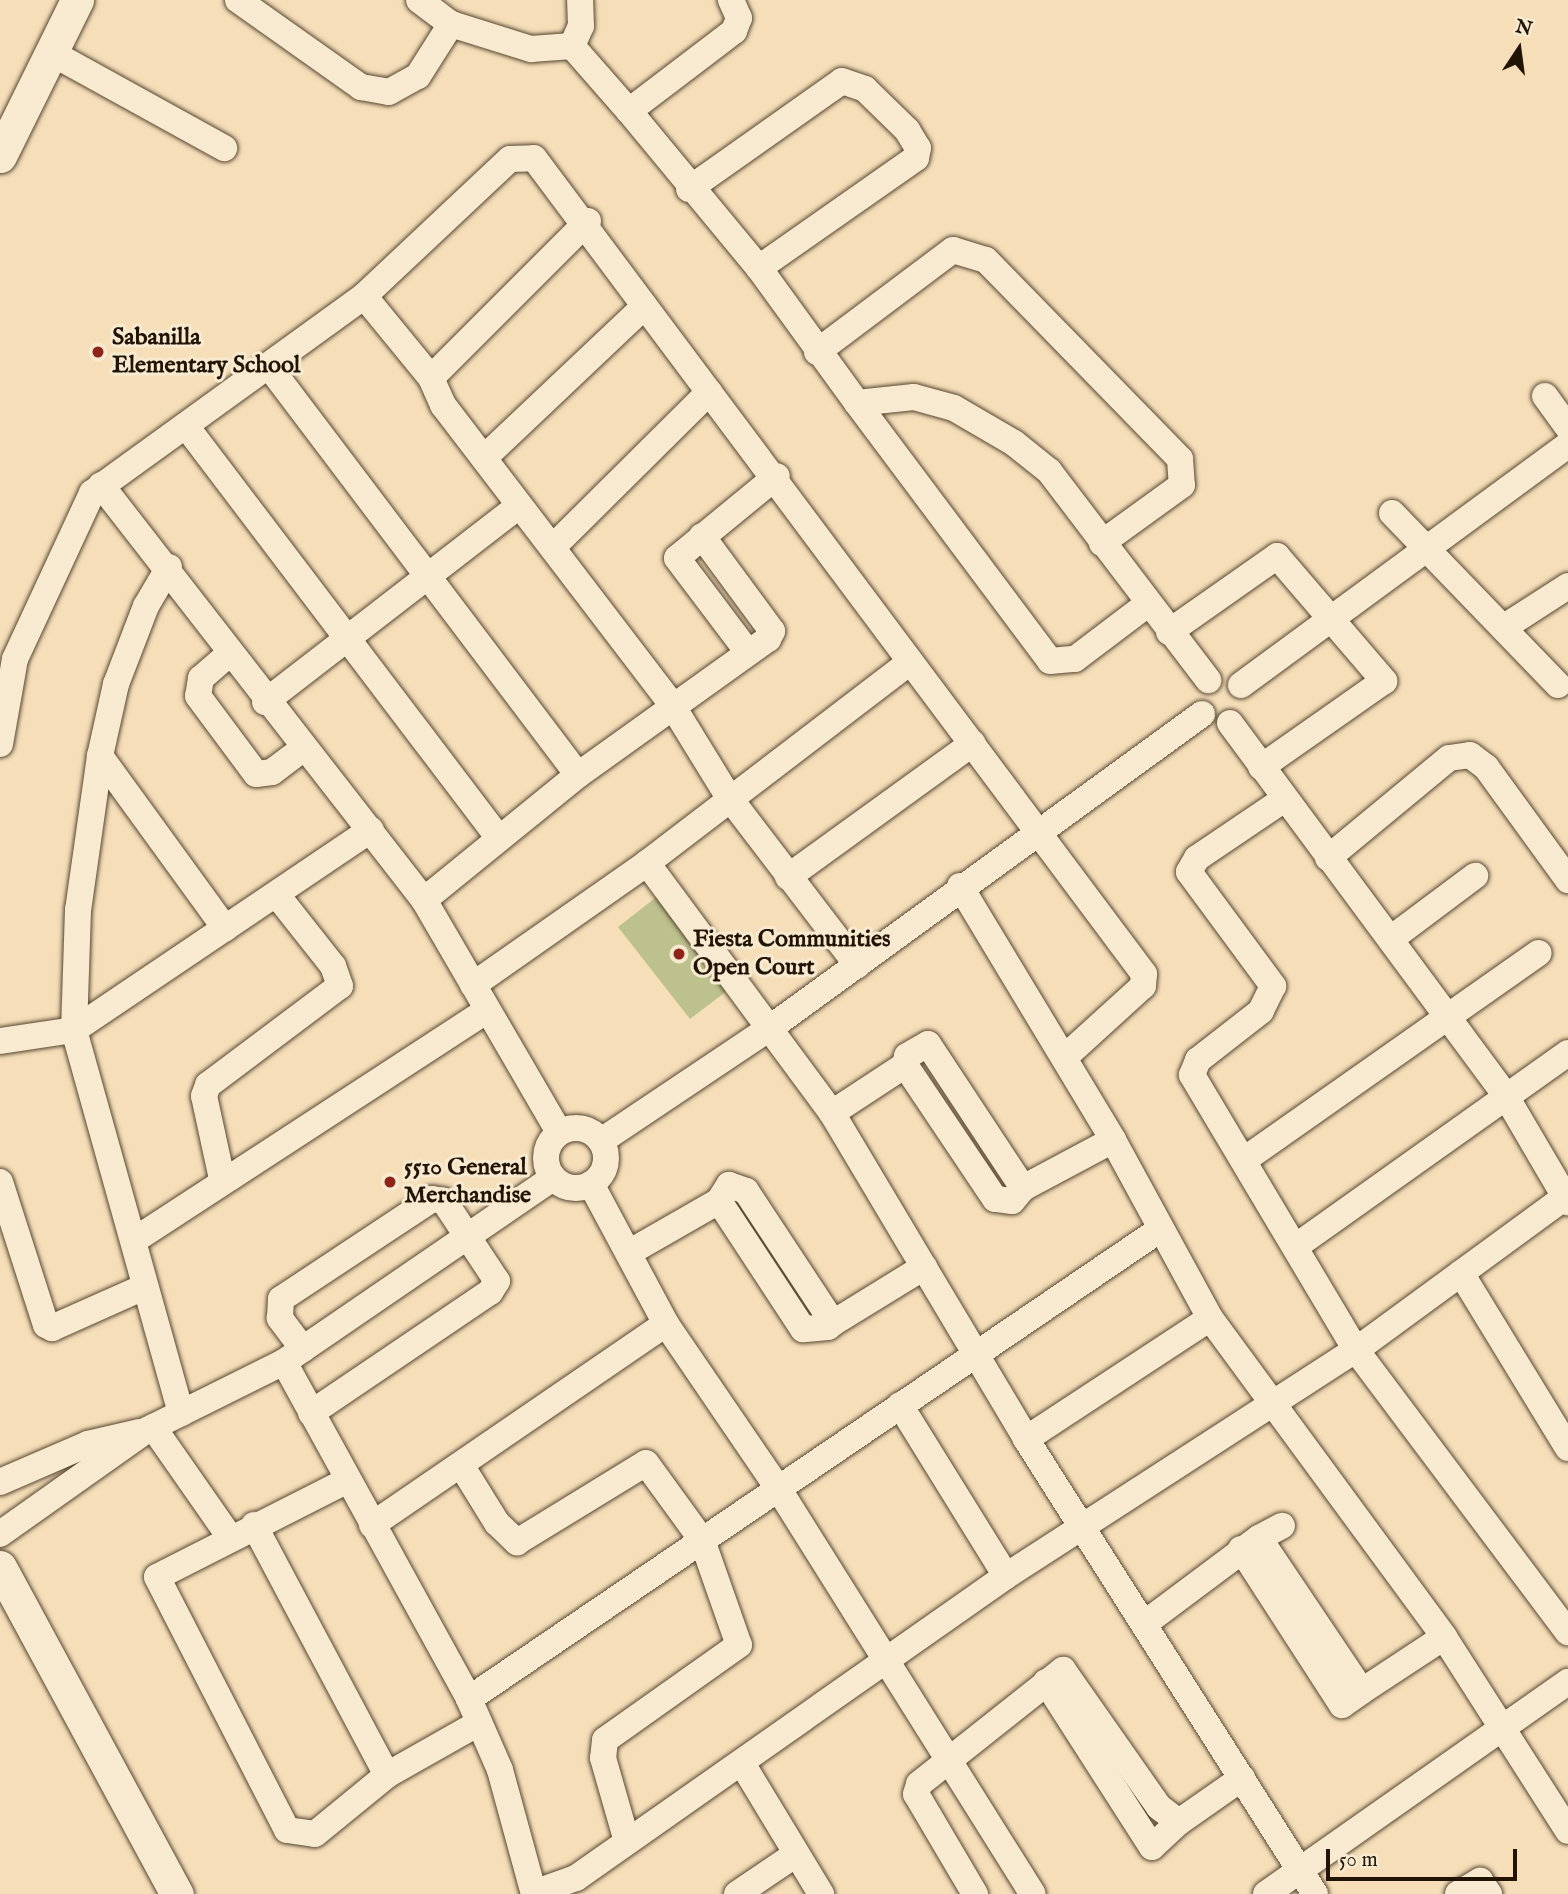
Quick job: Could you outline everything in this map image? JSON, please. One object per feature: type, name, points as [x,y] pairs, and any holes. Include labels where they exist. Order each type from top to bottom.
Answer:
[{"type":"street","points":[[0,156],[77,0]]},
{"type":"street","points":[[238,0],[361,87],[389,92],[418,76],[451,24]]},
{"type":"street","points":[[419,0],[451,24],[531,49],[572,46]]},
{"type":"street","points":[[572,46],[582,26],[579,0]]},
{"type":"street","points":[[629,111],[734,31],[739,18],[731,0]]},
{"type":"street","points":[[572,46],[629,111],[689,189],[759,268],[817,352],[1050,661],[1075,659],[1145,606]]},
{"type":"street","points":[[50,51],[224,148]]},
{"type":"street","points":[[689,189],[842,81],[865,89],[907,130],[918,148],[916,158],[759,268]]},
{"type":"street","points":[[0,744],[15,659],[101,485],[271,369],[364,296],[510,159],[534,158],[587,221],[645,306],[709,392],[777,475],[910,662],[1040,829],[1144,974],[1143,986],[1065,1057]]},
{"type":"street","points":[[431,378],[587,221]]},
{"type":"street","points":[[817,352],[953,250],[986,260],[1180,459],[1182,485],[1102,543]]},
{"type":"street","points":[[364,296],[431,378],[519,506],[672,705],[728,796],[857,965]]},
{"type":"street","points":[[484,458],[645,306]]},
{"type":"street","points":[[271,369],[578,775]]},
{"type":"street","points":[[553,547],[709,392]]},
{"type":"street","points":[[1545,396],[1568,428]]},
{"type":"street","points":[[857,403],[914,397],[987,425],[1049,471],[1145,606],[1208,680]]},
{"type":"street","points":[[186,426],[498,837]]},
{"type":"street","points":[[1241,685],[1568,444]]},
{"type":"street","points":[[747,652],[704,590],[677,558],[777,475]]},
{"type":"street","points":[[101,485],[169,567],[265,702],[424,900],[473,985],[484,1012],[559,1132]]},
{"type":"street","points":[[265,702],[519,506]]},
{"type":"street","points":[[1392,513],[1431,547],[1558,685]]},
{"type":"street","points":[[424,900],[498,837],[578,775],[772,631],[702,536]]},
{"type":"street","points":[[1169,632],[1268,547],[1384,681],[1261,766]]},
{"type":"street","points":[[169,567],[146,606],[116,684],[100,756],[78,910],[74,1030],[136,1239],[144,1287],[181,1413]]},
{"type":"street","points":[[1506,626],[1568,586]]},
{"type":"street","points":[[229,654],[201,678],[198,696],[256,774],[272,772],[304,748]]},
{"type":"street","points":[[473,985],[648,863],[728,796],[910,662]]},
{"type":"street","points":[[1223,676],[1241,685],[1244,710],[1230,723],[1217,724],[1202,714],[1198,693],[1208,680],[1223,676]]},
{"type":"street","points":[[601,1141],[770,1028],[960,886],[1202,714]]},
{"type":"street","points":[[311,1413],[491,1292],[494,1273],[444,1200],[432,1199],[281,1299],[280,1318],[311,1413],[469,1699],[500,1770],[534,1893],[583,1886],[626,1838],[743,1765],[1006,1576],[1083,1529],[1269,1404],[1356,1350],[1567,1198],[1507,1098],[1391,938],[1283,800],[1230,723]]},
{"type":"street","points":[[788,877],[973,743]]},
{"type":"street","points":[[1328,858],[1449,758],[1470,755],[1486,767],[1568,880]]},
{"type":"street","points":[[100,756],[225,928]]},
{"type":"street","points":[[1283,800],[1197,858],[1189,872],[1273,986],[1261,1011],[1198,1060],[1192,1075],[1356,1350],[1568,1632]]},
{"type":"street","points":[[0,1041],[74,1030],[370,830]]},
{"type":"street","points":[[648,863],[832,1112],[976,1349],[1026,1439],[1315,1894]]},
{"type":"street","points":[[1391,938],[1475,876]]},
{"type":"street","points":[[960,886],[1113,1140],[1159,1230],[1209,1318],[1269,1404],[1444,1637],[1568,1831]]},
{"type":"street","points":[[222,1179],[204,1096],[208,1085],[340,986],[333,966],[277,895]]},
{"type":"street","points":[[1244,1160],[1445,1013],[1538,953]]},
{"type":"street","points":[[136,1239],[222,1179],[484,1012]]},
{"type":"street","points":[[832,1112],[905,1065],[918,1046],[933,1047],[1023,1188],[1113,1140]]},
{"type":"street","points":[[1295,1247],[1568,1054]]},
{"type":"street","points":[[588,1130],[601,1141],[606,1160],[591,1184],[573,1188],[553,1178],[546,1154],[559,1132],[588,1130]]},
{"type":"street","points":[[0,1534],[150,1428],[293,1355],[553,1178]]},
{"type":"street","points":[[0,1182],[40,1321],[52,1328],[144,1287]]},
{"type":"street","points":[[591,1184],[630,1252],[666,1324],[778,1488],[888,1659],[1033,1894]]},
{"type":"street","points":[[630,1252],[719,1201],[803,1329],[818,1332],[924,1267]]},
{"type":"street","points":[[469,1699],[900,1405],[976,1349],[1159,1230]]},
{"type":"street","points":[[1461,1273],[1568,1448]]},
{"type":"street","points":[[1026,1439],[1209,1318]]},
{"type":"street","points":[[372,1525],[666,1324]]},
{"type":"street","points":[[900,1405],[1006,1576]]},
{"type":"street","points":[[0,1482],[88,1444],[150,1428]]},
{"type":"street","points":[[150,1428],[229,1536]]},
{"type":"street","points":[[461,1465],[497,1523],[517,1542],[646,1463],[702,1540],[739,1645],[605,1740],[603,1758],[626,1838]]},
{"type":"street","points":[[348,1480],[229,1536],[157,1577],[287,1830],[315,1834],[387,1775],[479,1723]]},
{"type":"street","points":[[254,1525],[387,1775]]},
{"type":"street","points":[[1144,1623],[1261,1538],[1342,1705],[1444,1637]]},
{"type":"street","points":[[0,1567],[177,1894]]},
{"type":"street","points":[[975,1894],[916,1794],[948,1759],[1063,1670],[1159,1807],[1179,1822]]},
{"type":"street","points":[[1046,1682],[1152,1847],[1179,1822],[1242,1778]]},
{"type":"street","points":[[1266,1894],[1568,1682]]},
{"type":"street","points":[[743,1765],[821,1894]]},
{"type":"street","points":[[737,1894],[796,1854]]},
{"type":"street","points":[[1458,1894],[1480,1881],[1489,1894]]},
{"type":"green space","name":"Fiesta Communities Open Court","points":[[668,888],[740,981],[690,1019],[618,927]]},
{"type":"place","name":"Sabanilla Elementary School","points":[[98,352]]},
{"type":"place","name":"Fiesta Communities Open Court","points":[[679,954]]},
{"type":"place","name":"5510 General Merchandise","points":[[390,1182]]}]
